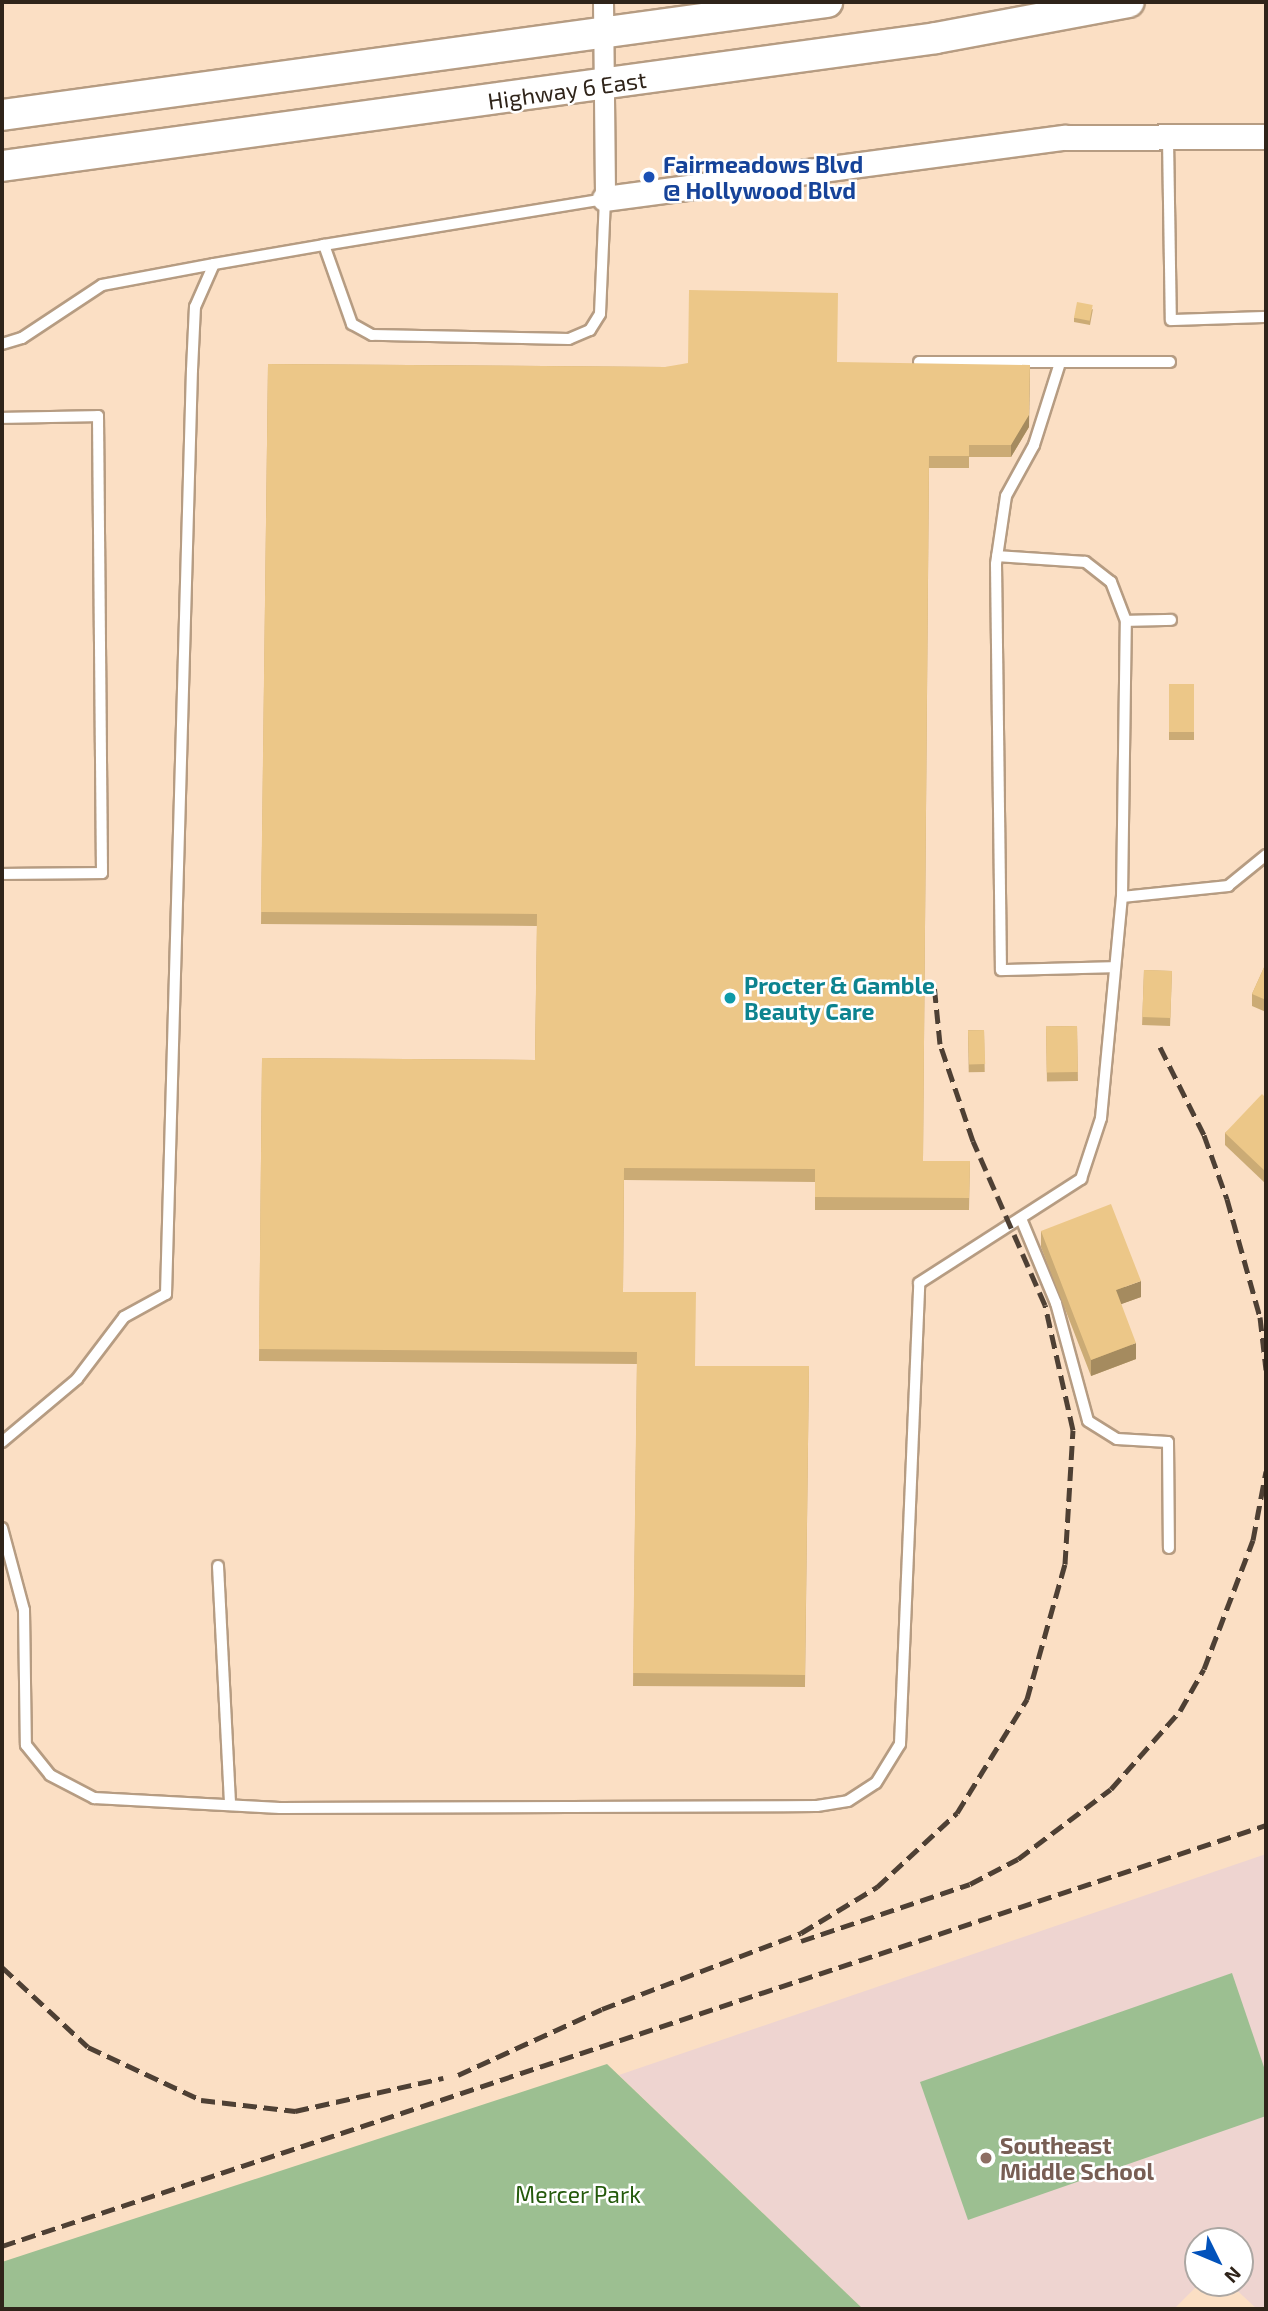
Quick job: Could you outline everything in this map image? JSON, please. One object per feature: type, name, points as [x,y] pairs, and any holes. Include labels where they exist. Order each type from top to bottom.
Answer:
[{"type":"main road","points":[[2,115],[827,2]]},
{"type":"main road","name":"Highway 6 East","points":[[2,166],[936,38],[1129,2]]},
{"type":"street","points":[[603,2],[604,199],[1032,141],[1168,136],[1266,137]]},
{"type":"lane","points":[[1168,136],[1171,320],[1266,317]]},
{"type":"lane","points":[[2,344],[124,277],[604,199],[600,314],[590,330],[569,340],[372,335],[352,324],[324,245]]},
{"type":"lane","points":[[2,1442],[77,1379],[124,1317],[166,1294],[192,370],[195,307],[214,264]]},
{"type":"lane","points":[[919,362],[1059,366],[1170,362]]},
{"type":"lane","points":[[1059,366],[1034,445],[1006,496],[997,556],[1001,970],[1115,967]]},
{"type":"lane","points":[[2,418],[99,416],[102,873],[2,874]]},
{"type":"lane","points":[[2,1528],[24,1610],[26,1745],[50,1775],[94,1798],[230,1805],[817,1806],[848,1801],[876,1783],[900,1744],[919,1283],[1023,1221],[1081,1179],[1101,1118],[1122,897],[1126,621],[1111,582],[1085,562],[997,556]]},
{"type":"lane","points":[[1126,621],[1171,620]]},
{"type":"lane","points":[[1122,897],[1228,886],[1266,855]]},
{"type":"lane","points":[[1023,1221],[1056,1303],[1088,1421],[1117,1439],[1168,1442],[1169,1548]]},
{"type":"lane","points":[[219,1566],[230,1805]]},
{"type":"shaded area","name":"Southeast Middle School","points":[[1266,1854],[1266,2309],[1257,2309],[1244,2297],[1254,2297],[1254,2227],[1184,2227],[1186,2297],[1174,2309],[863,2309],[619,2075]]},
{"type":"green space","points":[[1232,1973],[1266,2073],[1266,2116],[968,2220],[920,2082]]},
{"type":"green space","name":"Mercer Park","points":[[607,2064],[863,2309],[2,2309],[2,2262]]},
{"type":"building","name":"Procter & Gamble Beauty Care","points":[[689,290],[838,293],[837,362],[1030,365],[1029,415],[1011,445],[969,445],[969,456],[929,456],[923,1161],[970,1161],[969,1198],[815,1197],[815,1169],[624,1168],[623,1292],[696,1292],[695,1366],[809,1366],[805,1675],[633,1673],[637,1352],[259,1349],[262,1058],[535,1060],[537,914],[261,912],[268,364],[665,367],[688,363]]},
{"type":"building","points":[[1077,302],[1093,305],[1090,321],[1074,318]]},
{"type":"building","points":[[1169,684],[1194,684],[1194,732],[1169,732]]},
{"type":"building","points":[[1266,963],[1266,1000],[1252,994]]},
{"type":"building","points":[[1144,970],[1172,971],[1170,1018],[1142,1017]]},
{"type":"building","points":[[1077,1026],[1078,1072],[1047,1073],[1046,1027]]},
{"type":"building","points":[[984,1030],[985,1064],[969,1065],[968,1031]]},
{"type":"building","points":[[1262,1094],[1266,1098],[1266,1172],[1225,1133]]},
{"type":"building","points":[[1111,1204],[1141,1281],[1116,1290],[1136,1343],[1091,1360],[1041,1231]]},
{"type":"railway","points":[[458,2075],[602,2009],[801,1933],[877,1887],[957,1813],[1027,1699],[1065,1564],[1073,1430],[1045,1305],[973,1141],[940,1044],[934,984]]},
{"type":"railway","points":[[1160,1047],[1204,1135],[1227,1199],[1260,1317],[1266,1370]]},
{"type":"railway","points":[[801,1941],[970,1884],[1018,1859],[1111,1789],[1180,1711],[1204,1669],[1253,1540],[1266,1471]]},
{"type":"railway","points":[[2,2246],[1266,1825]]},
{"type":"railway","points":[[2,1967],[88,2047],[201,2100],[295,2111],[443,2078]]},
{"type":"place","name":"Fairmeadows Blvd @ Hollywood Blvd","points":[[649,177]]},
{"type":"place","name":"Procter & Gamble Beauty Care","points":[[730,998]]},
{"type":"place","name":"Southeast Middle School","points":[[986,2158]]}]
